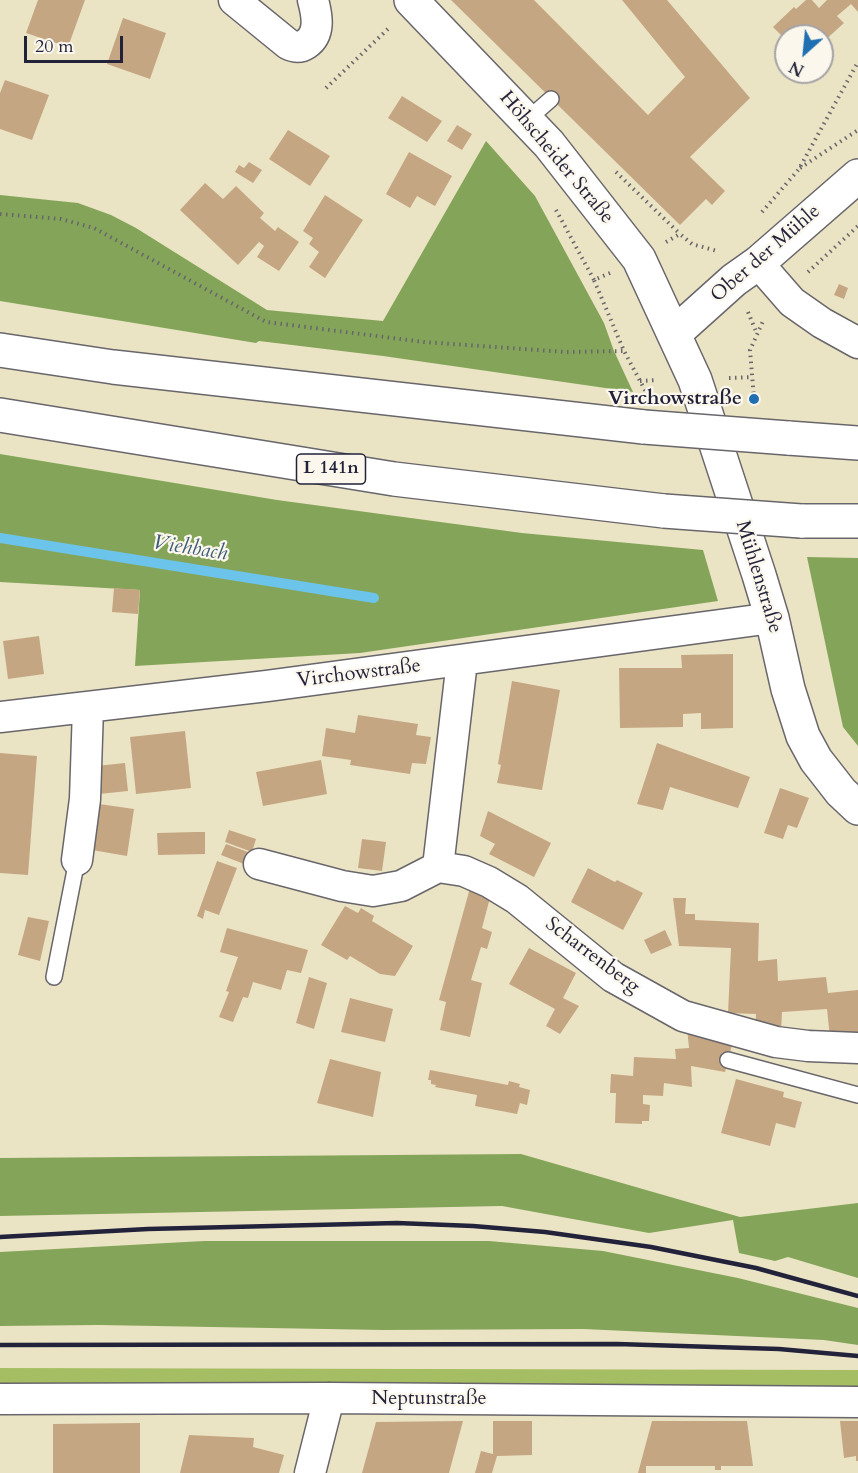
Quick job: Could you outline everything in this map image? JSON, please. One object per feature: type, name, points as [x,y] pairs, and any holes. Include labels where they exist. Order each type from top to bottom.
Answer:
[{"type":"main road","name":"Höhscheider Straße","points":[[404,10],[526,120],[549,144],[639,259],[675,333]]},
{"type":"main road","name":"Ober der Mühle","points":[[675,333],[734,280],[758,263],[858,176]]},
{"type":"main road","name":"Mühlenstraße","points":[[675,333],[699,390],[772,618],[788,689],[803,736],[821,767],[841,792],[858,808]]},
{"type":"main road","points":[[0,350],[113,367],[644,428],[858,443]]},
{"type":"main road","name":"L 141n","points":[[0,415],[394,479],[664,511],[801,521],[858,521]]},
{"type":"street","points":[[234,0],[294,47],[302,46],[314,38],[317,25],[313,0]]},
{"type":"street","points":[[758,263],[785,295],[822,323],[858,343]]},
{"type":"street","name":"Virchowstraße","points":[[0,717],[462,661],[772,618]]},
{"type":"street","points":[[259,864],[342,886],[373,891],[401,886],[438,867],[462,661]]},
{"type":"street","points":[[77,860],[86,799],[88,708]]},
{"type":"street","name":"Scharrenberg","points":[[438,867],[464,871],[489,882],[547,922],[613,976],[683,1016],[776,1042],[858,1048]]},
{"type":"street","points":[[310,1473],[329,1398]]},
{"type":"street","name":"Neptunstraße","points":[[0,1400],[329,1398],[858,1402]]},
{"type":"lane","points":[[526,120],[551,99]]},
{"type":"lane","points":[[54,977],[77,860]]},
{"type":"lane","points":[[728,1060],[858,1095]]},
{"type":"path","points":[[326,88],[404,10]]},
{"type":"path","points":[[758,216],[799,169],[858,62]]},
{"type":"path","points":[[799,169],[858,130]]},
{"type":"path","points":[[0,214],[61,219],[94,228],[266,322],[424,342],[566,352],[624,351],[646,392]]},
{"type":"path","points":[[754,399],[750,350],[763,321],[785,295],[858,226]]},
{"type":"path","points":[[717,250],[725,244]]},
{"type":"green space","points":[[486,141],[535,196],[604,323],[633,392],[383,356],[259,341],[256,343],[0,301],[0,195],[78,203],[111,215],[136,228],[267,310],[383,321]]},
{"type":"green space","points":[[0,454],[277,500],[522,533],[703,550],[718,601],[360,653],[135,666],[140,590],[0,582]]},
{"type":"green space","points":[[807,557],[858,558],[858,746],[843,727]]},
{"type":"green space","points":[[521,1154],[740,1217],[858,1203],[858,1278],[788,1257],[775,1261],[739,1253],[733,1220],[649,1233],[502,1206],[0,1216],[0,1158]]},
{"type":"green space","points":[[204,1241],[489,1241],[603,1251],[738,1278],[858,1308],[858,1345],[824,1340],[583,1329],[383,1330],[98,1325],[0,1326],[0,1252]]},
{"type":"green space","points":[[0,1368],[858,1370],[858,1387],[0,1385]]},
{"type":"building","points":[[38,0],[85,0],[68,47],[26,33]]},
{"type":"building","points":[[451,0],[534,0],[648,115],[685,77],[622,0],[667,0],[750,98],[690,157],[725,191],[712,205],[706,199],[680,225]]},
{"type":"building","points":[[806,0],[812,0],[819,8],[827,0],[858,0],[858,12],[851,4],[837,16],[844,23],[834,32],[834,24],[776,24],[794,7],[796,9]]},
{"type":"building","points":[[123,18],[166,33],[150,79],[107,64]]},
{"type":"building","points":[[5,80],[49,95],[32,140],[0,129],[0,93]]},
{"type":"building","points":[[402,96],[442,121],[427,142],[388,118]]},
{"type":"building","points":[[457,125],[472,134],[462,150],[447,141]]},
{"type":"building","points":[[288,130],[330,156],[310,186],[269,159]]},
{"type":"building","points":[[409,152],[452,176],[435,206],[417,196],[410,208],[386,194]]},
{"type":"building","points":[[249,162],[262,170],[253,183],[235,172],[239,165],[244,168]]},
{"type":"building","points":[[205,183],[223,199],[236,186],[264,213],[260,218],[275,231],[278,227],[299,242],[279,271],[257,257],[264,246],[259,242],[238,265],[180,210]]},
{"type":"building","points":[[325,195],[363,220],[325,278],[309,267],[319,252],[309,244],[313,238],[303,231]]},
{"type":"building","points":[[839,284],[848,288],[844,299],[834,295]]},
{"type":"building","points":[[114,588],[140,590],[138,614],[112,612]]},
{"type":"building","points":[[39,636],[44,674],[8,679],[3,641]]},
{"type":"building","points":[[733,654],[733,728],[701,729],[701,713],[683,714],[683,727],[620,728],[619,668],[682,668],[681,655]]},
{"type":"building","points":[[512,681],[560,690],[542,790],[497,783]]},
{"type":"building","points":[[358,715],[418,724],[416,735],[431,737],[426,764],[412,763],[410,774],[350,765],[351,760],[322,756],[326,728],[355,733]]},
{"type":"building","points":[[185,731],[191,788],[136,794],[130,737]]},
{"type":"building","points":[[657,743],[750,777],[738,808],[670,787],[663,810],[637,804]]},
{"type":"building","points":[[0,753],[37,756],[28,875],[0,873]]},
{"type":"building","points":[[321,760],[327,794],[263,806],[256,772]]},
{"type":"building","points":[[125,763],[128,791],[99,794],[96,766]]},
{"type":"building","points":[[780,788],[809,798],[797,828],[788,825],[783,839],[764,833]]},
{"type":"building","points":[[99,804],[134,809],[127,856],[92,850]]},
{"type":"building","points":[[488,811],[551,843],[534,877],[489,854],[495,844],[480,836]]},
{"type":"building","points":[[229,830],[256,839],[252,852],[225,842]]},
{"type":"building","points":[[205,832],[205,854],[158,855],[157,833]]},
{"type":"building","points":[[362,839],[386,842],[382,871],[358,868]]},
{"type":"building","points":[[226,844],[248,852],[244,864],[221,855]]},
{"type":"building","points":[[217,861],[237,868],[219,915],[205,910],[203,919],[197,916]]},
{"type":"building","points":[[588,868],[643,893],[623,930],[571,902]]},
{"type":"building","points":[[470,888],[491,894],[482,928],[492,932],[487,949],[481,947],[471,980],[482,983],[470,1037],[440,1030],[446,1002],[439,1000]]},
{"type":"building","points":[[673,898],[686,898],[685,914],[695,914],[695,920],[759,923],[758,961],[777,959],[778,981],[826,977],[828,993],[858,990],[858,1035],[830,1038],[827,1009],[782,1012],[781,1032],[755,1031],[756,1014],[728,1013],[731,948],[679,946]]},
{"type":"building","points":[[345,906],[358,913],[361,908],[374,916],[372,921],[413,946],[395,976],[380,974],[350,956],[347,960],[321,945]]},
{"type":"building","points":[[28,917],[49,921],[40,961],[18,955]]},
{"type":"building","points":[[227,928],[308,950],[301,973],[287,970],[281,990],[253,982],[248,998],[243,997],[233,1022],[219,1017],[229,992],[226,991],[238,957],[220,952]]},
{"type":"building","points":[[665,930],[672,945],[651,954],[644,940]]},
{"type":"building","points":[[529,948],[576,973],[563,998],[579,1006],[560,1034],[546,1026],[555,1009],[509,984]]},
{"type":"building","points":[[309,977],[327,983],[314,1029],[296,1023]]},
{"type":"building","points":[[350,998],[393,1009],[385,1042],[341,1032]]},
{"type":"building","points":[[687,1028],[733,1041],[725,1072],[691,1066],[692,1087],[664,1083],[663,1096],[643,1095],[643,1104],[650,1105],[649,1121],[642,1121],[642,1124],[615,1123],[616,1093],[610,1093],[611,1074],[633,1076],[634,1057],[676,1059],[675,1049],[689,1048]]},
{"type":"building","points":[[330,1059],[381,1072],[373,1117],[317,1103]]},
{"type":"building","points":[[430,1070],[508,1085],[509,1081],[520,1084],[519,1087],[530,1090],[527,1105],[520,1103],[517,1114],[475,1106],[477,1095],[435,1087],[436,1085],[431,1084],[431,1080],[428,1080]]},
{"type":"building","points":[[736,1079],[784,1092],[783,1097],[802,1102],[795,1128],[776,1123],[770,1146],[721,1133]]},
{"type":"building","points":[[463,1421],[449,1473],[362,1473],[376,1422]]},
{"type":"building","points":[[493,1421],[532,1421],[532,1455],[497,1456],[492,1473],[475,1473],[481,1451],[493,1454]]},
{"type":"building","points":[[652,1421],[747,1421],[753,1466],[721,1466],[721,1470],[715,1470],[715,1466],[646,1466],[646,1473],[638,1473]]},
{"type":"building","points":[[840,1421],[858,1421],[858,1461],[856,1461],[856,1456],[844,1458]]},
{"type":"building","points":[[140,1423],[140,1473],[53,1473],[53,1424]]},
{"type":"building","points":[[189,1435],[254,1438],[253,1447],[284,1455],[279,1473],[180,1473]]},
{"type":"waterway","name":"Viehbach","points":[[0,538],[374,598]]},
{"type":"railway","points":[[0,1237],[148,1229],[397,1223],[473,1226],[545,1232],[651,1247],[756,1268],[858,1296]]},
{"type":"railway","points":[[0,1345],[617,1344],[779,1349],[858,1356]]},
{"type":"place","name":"Virchowstraße","points":[[754,399]]}]
